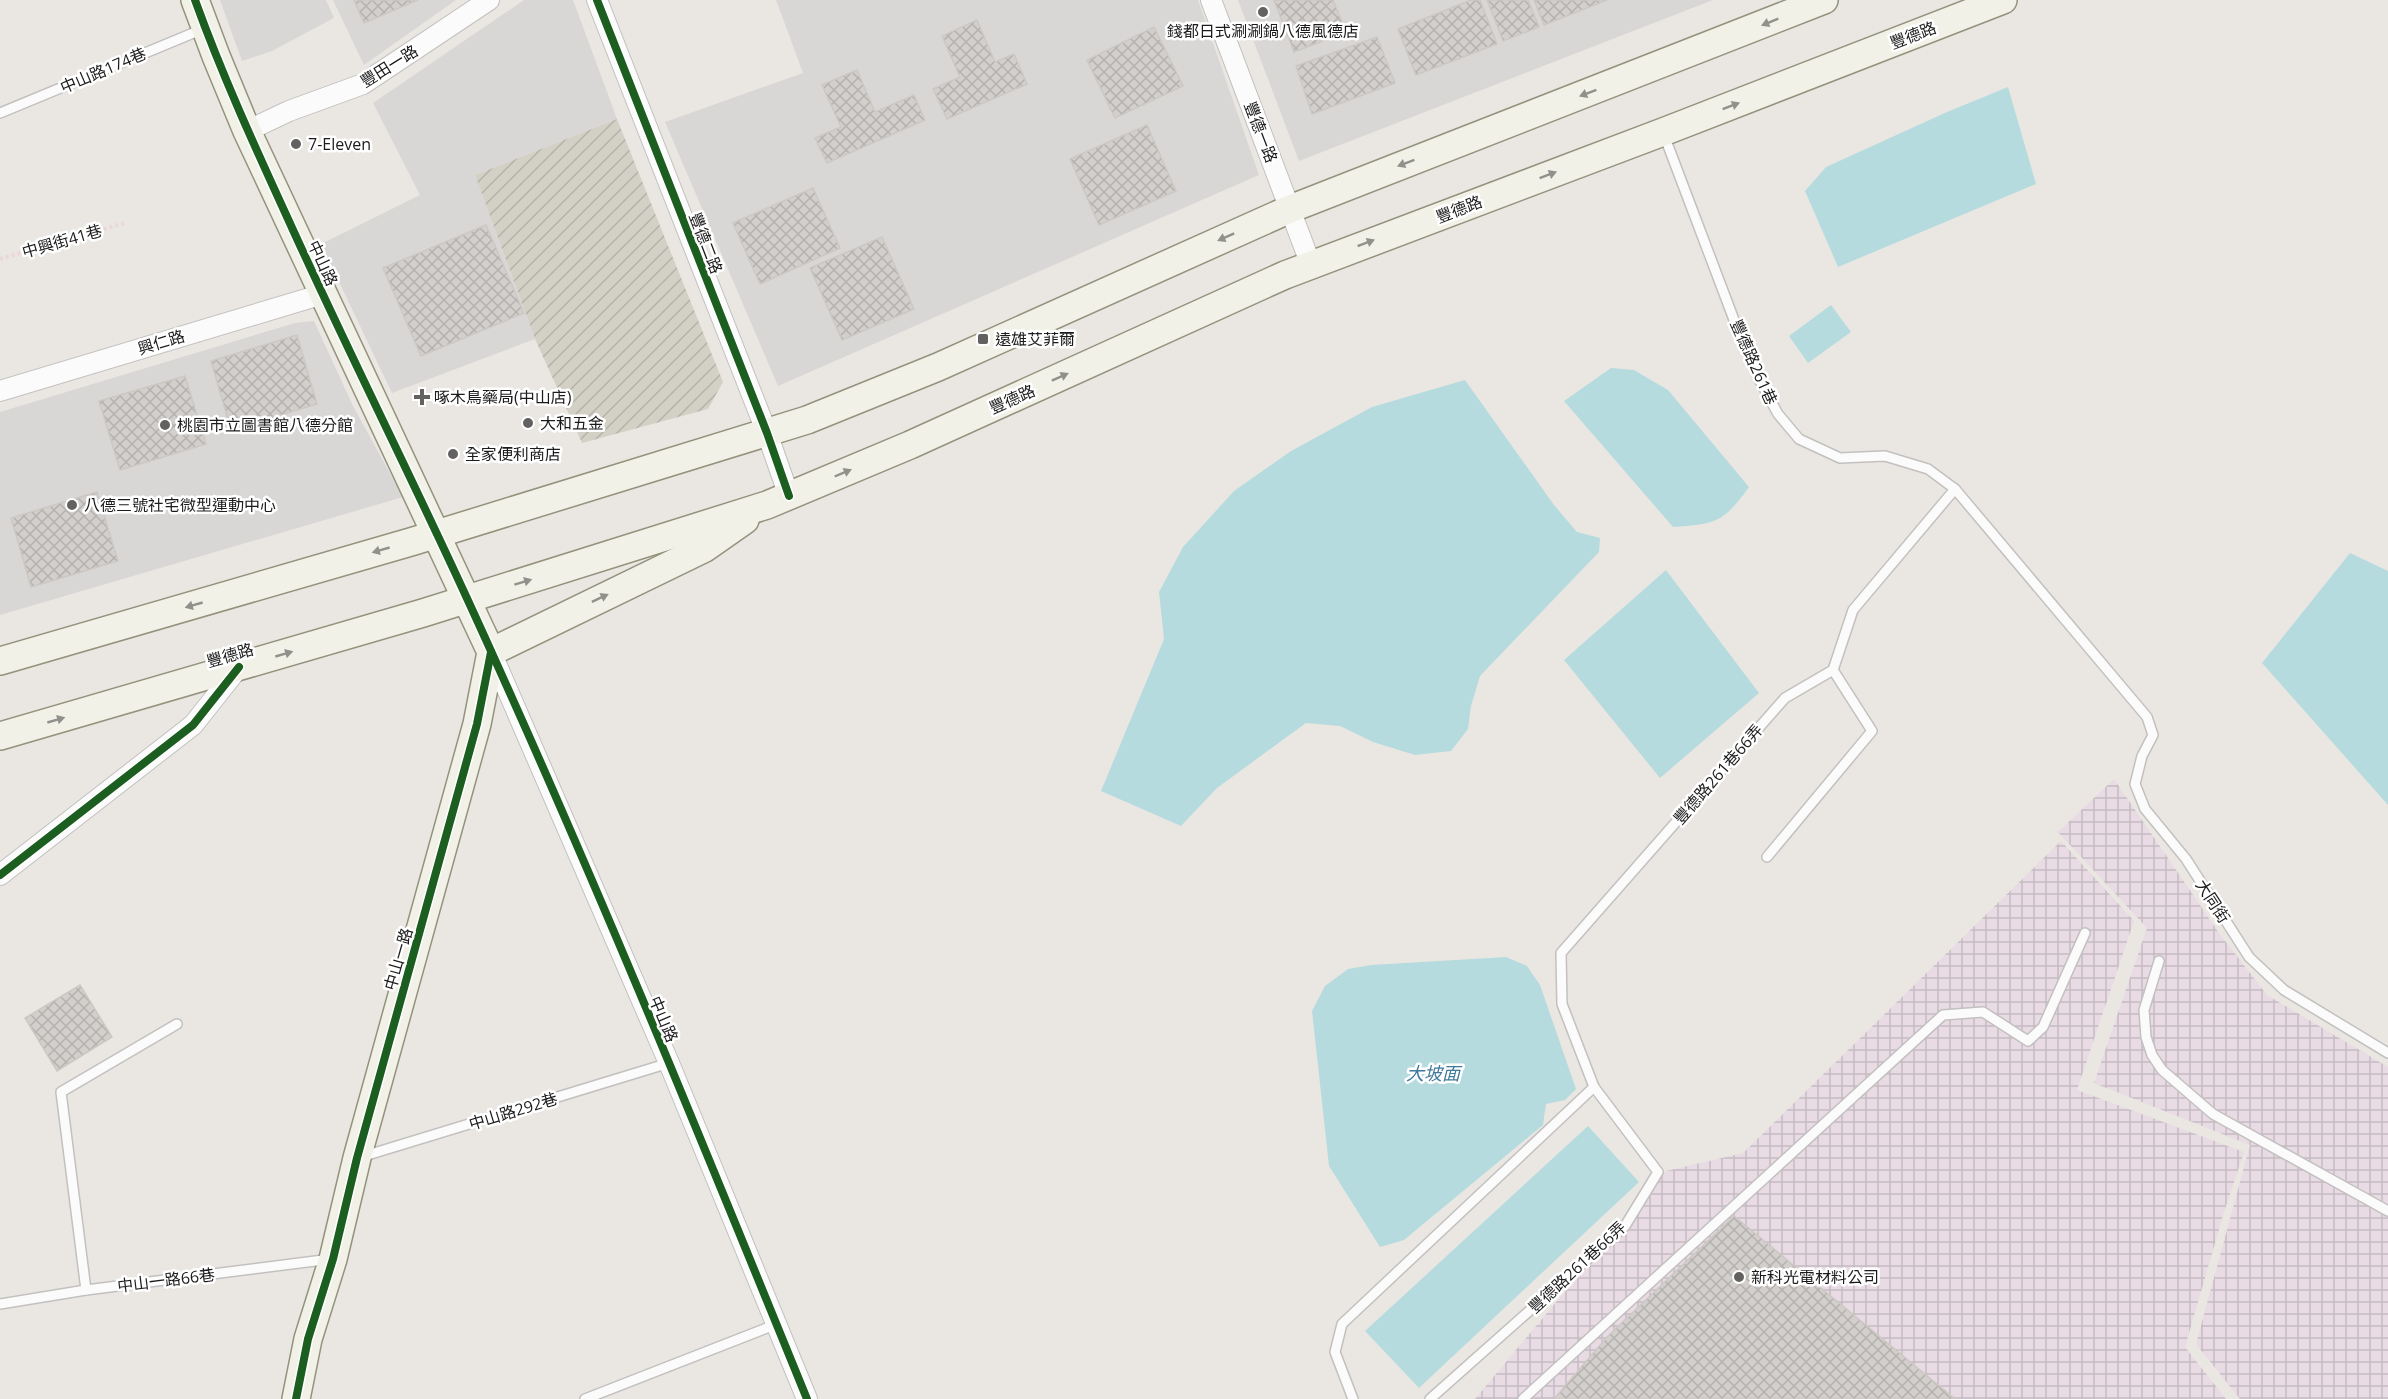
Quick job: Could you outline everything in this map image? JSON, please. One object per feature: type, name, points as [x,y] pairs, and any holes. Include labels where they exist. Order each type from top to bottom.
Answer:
[{"type":"main road","name":"中山路","points":[[195,0],[247,130],[437,534]]},
{"type":"main road","points":[[0,661],[437,534],[807,420],[938,367],[1290,209],[1824,0]]},
{"type":"main road","name":"豐德路","points":[[0,736],[467,599],[778,500],[910,445],[1311,265],[1663,132],[2002,0]]},
{"type":"main road","points":[[437,534],[491,652],[705,548],[778,500]]},
{"type":"main road","name":"中山一路","points":[[296,1399],[308,1339],[333,1259],[357,1158],[477,724],[491,652]]},
{"type":"street","name":"豐田一路","points":[[247,130],[289,111],[363,84],[489,0]]},
{"type":"street","name":"豐德二路","points":[[597,0],[767,433],[778,500]]},
{"type":"street","name":"豐德一路","points":[[1211,0],[1311,265]]},
{"type":"street","name":"興仁路","points":[[0,391],[323,294]]},
{"type":"street","name":"中山路","points":[[491,652],[669,1063],[807,1399]]},
{"type":"street","points":[[0,876],[193,725],[238,667]]},
{"type":"lane","name":"中山路174巷","points":[[0,113],[205,28]]},
{"type":"lane","name":"豐德路261巷","points":[[1663,132],[1739,333],[1760,381],[1778,414],[1799,439],[1840,458],[1885,456],[1928,470],[1955,489],[2132,700]]},
{"type":"lane","points":[[1767,857],[1872,731],[1833,670],[1853,610],[1955,489]]},
{"type":"lane","name":"豐德路261巷66弄","points":[[1431,1399],[1625,1226],[1658,1172],[1594,1087],[1562,1004],[1561,953],[1785,698],[1833,670]]},
{"type":"lane","name":"大同街","points":[[2132,700],[2147,717],[2153,735],[2142,756],[2135,784],[2145,809],[2186,859],[2249,957],[2284,990],[2388,1053]]},
{"type":"lane","points":[[1523,1399],[1943,1015],[1983,1012],[2028,1041],[2043,1027],[2085,933]]},
{"type":"lane","points":[[2159,961],[2144,1010],[2146,1037],[2152,1055],[2162,1070],[2213,1114],[2388,1211]]},
{"type":"lane","points":[[86,1290],[61,1092],[177,1024]]},
{"type":"lane","name":"中山路292巷","points":[[357,1158],[669,1063]]},
{"type":"lane","points":[[1353,1399],[1335,1352],[1341,1324],[1594,1087]]},
{"type":"lane","name":"中山一路66巷","points":[[0,1305],[86,1290],[333,1259]]},
{"type":"lane","points":[[585,1399],[777,1324]]},
{"type":"shaded area","points":[[220,0],[326,0],[334,18],[272,51],[242,61]]},
{"type":"shaded area","points":[[333,0],[456,0],[364,65]]},
{"type":"shaded area","points":[[524,0],[573,0],[617,119],[475,175],[535,339],[392,393],[321,244],[420,195],[373,103]]},
{"type":"shaded area","name":"遠雄艾菲爾","points":[[776,0],[1198,0],[1259,175],[778,386],[665,122],[803,73]]},
{"type":"shaded area","points":[[1238,0],[1713,0],[1299,161]]},
{"type":"shaded area","points":[[617,119],[723,382],[708,409],[582,443],[535,339],[475,175]]},
{"type":"shaded area","points":[[314,321],[353,406],[403,497],[0,615],[0,412],[295,323]]},
{"type":"shaded area","points":[[2114,779],[2219,933],[2267,995],[2388,1067],[2388,1399],[2240,1399],[2196,1344],[2250,1145],[2094,1083],[2147,928],[2058,832]]},
{"type":"shaded area","points":[[2061,841],[2134,921],[2077,1090],[2244,1152],[2185,1347],[2226,1399],[1475,1399],[1666,1171],[1743,1153]]},
{"type":"water","points":[[2008,87],[2036,184],[1838,267],[1805,191],[1826,167]]},
{"type":"water","points":[[1831,305],[1851,332],[1808,363],[1789,336]]},
{"type":"water","points":[[1611,368],[1634,370],[1668,390],[1749,487],[1725,515],[1709,523],[1673,527],[1564,401]]},
{"type":"water","points":[[1465,380],[1554,505],[1577,532],[1600,538],[1599,552],[1480,676],[1471,706],[1468,729],[1451,751],[1415,755],[1373,742],[1340,726],[1306,723],[1217,788],[1181,826],[1101,791],[1164,639],[1159,592],[1183,547],[1234,491],[1291,451],[1372,407]]},
{"type":"water","points":[[2350,553],[2388,571],[2388,805],[2262,663]]},
{"type":"water","points":[[1666,570],[1759,693],[1660,778],[1564,660]]},
{"type":"water","name":"大坡面","points":[[1506,957],[1527,966],[1540,985],[1576,1089],[1565,1100],[1546,1104],[1543,1125],[1404,1240],[1380,1247],[1329,1166],[1312,1011],[1325,986],[1348,969],[1371,965]]},
{"type":"water","points":[[1588,1126],[1639,1182],[1419,1388],[1365,1331]]},
{"type":"building","points":[[354,0],[418,0],[364,23]]},
{"type":"building","points":[[1274,0],[1333,0],[1346,32],[1294,52]]},
{"type":"building","points":[[1471,0],[1480,0],[1497,44],[1416,75],[1398,29]]},
{"type":"building","points":[[1487,0],[1528,0],[1539,27],[1503,41]]},
{"type":"building","points":[[1534,0],[1607,0],[1544,25]]},
{"type":"building","points":[[977,20],[995,62],[1014,54],[1027,84],[947,119],[933,89],[960,77],[942,36]]},
{"type":"building","points":[[1154,27],[1183,86],[1115,118],[1087,60]]},
{"type":"building","points":[[1377,37],[1395,83],[1312,114],[1296,66]]},
{"type":"building","points":[[857,70],[875,112],[914,95],[925,120],[827,163],[815,138],[841,127],[822,85]]},
{"type":"building","points":[[1147,125],[1176,191],[1099,225],[1070,159]]},
{"type":"building","points":[[813,188],[840,248],[760,284],[733,223]]},
{"type":"building","points":[[486,225],[524,313],[421,356],[383,268]]},
{"type":"building","points":[[882,237],[914,309],[842,340],[810,268]]},
{"type":"building","points":[[297,335],[317,404],[231,430],[211,361]]},
{"type":"building","points":[[185,376],[206,444],[120,470],[99,401]]},
{"type":"building","points":[[97,492],[118,561],[31,587],[11,518]]},
{"type":"building","points":[[80,985],[112,1037],[57,1071],[25,1018]]},
{"type":"building","name":"新科光電材料公司","points":[[1734,1216],[1955,1399],[1554,1399],[1607,1337]]},
{"type":"cycle path","points":[[195,0],[263,165],[465,594],[598,894],[807,1399]]},
{"type":"cycle path","points":[[597,0],[767,433],[789,496]]},
{"type":"cycle path","points":[[296,1399],[308,1339],[333,1259],[357,1158],[477,724],[491,652]]},
{"type":"cycle path","points":[[0,875],[193,725],[239,667]]},
{"type":"place","name":"錢都日式涮涮鍋八德風德店","points":[[1263,12]]},
{"type":"place","name":"7-Eleven","points":[[296,144]]},
{"type":"place","name":"遠雄艾菲爾","points":[[983,339]]},
{"type":"place","name":"啄木鳥藥局(中山店)","points":[[422,397]]},
{"type":"place","name":"大和五金","points":[[528,423]]},
{"type":"place","name":"桃園市立圖書館八德分館","points":[[165,425]]},
{"type":"place","name":"全家便利商店","points":[[453,454]]},
{"type":"place","name":"八德三號社宅微型運動中心","points":[[72,505]]},
{"type":"place","name":"新科光電材料公司","points":[[1739,1277]]}]
